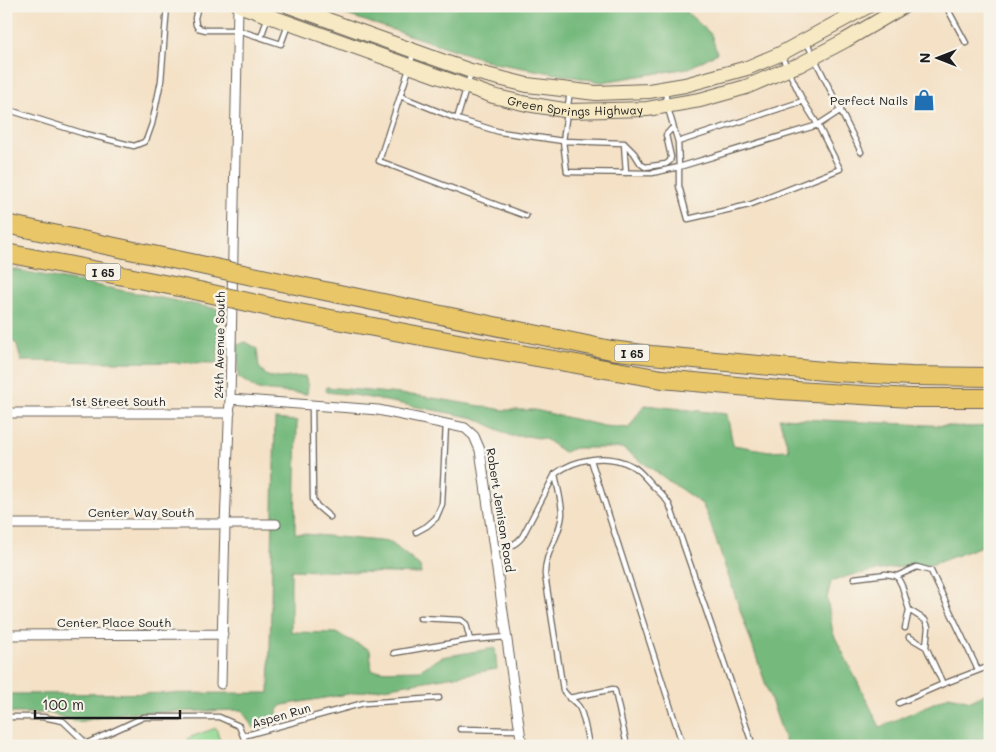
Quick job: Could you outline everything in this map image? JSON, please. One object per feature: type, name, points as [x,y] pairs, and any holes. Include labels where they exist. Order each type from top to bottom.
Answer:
[{"type":"highway","name":"I 65","points":[[6,224],[611,350],[651,356],[834,372],[911,376],[990,377]]},
{"type":"highway","name":"I 65","points":[[6,254],[199,291],[278,309],[662,379],[780,390],[911,398],[990,398]]},
{"type":"main road","name":"Green Springs Highway","points":[[240,6],[493,96],[567,110],[647,109],[700,100],[746,87],[798,65],[904,6]]},
{"type":"main road","name":"Green Springs Highway","points":[[289,6],[471,71],[527,86],[596,93],[649,91],[685,85],[738,70],[780,54],[868,6]]},
{"type":"street","name":"24th Avenue South","points":[[221,684],[240,6]]},
{"type":"street","name":"Robert Jemison Road","points":[[230,399],[378,410],[465,428],[474,436],[480,450],[522,746]]},
{"type":"street","name":"1st Street South","points":[[6,413],[230,413]]},
{"type":"street","name":"Center Way South","points":[[6,524],[276,524]]},
{"type":"street","name":"Center Place South","points":[[6,635],[223,634]]},
{"type":"lane","points":[[6,109],[134,146],[144,142],[152,124],[161,81],[167,6]]},
{"type":"lane","points":[[198,6],[196,26],[206,30],[238,30],[281,44],[289,23]]},
{"type":"lane","points":[[946,6],[966,43]]},
{"type":"lane","points":[[261,37],[268,16]]},
{"type":"lane","points":[[805,40],[861,152]]},
{"type":"lane","points":[[413,51],[410,66],[379,161],[526,216]]},
{"type":"lane","points":[[665,88],[667,105],[678,142],[679,186],[688,220],[750,205],[840,169],[780,54]]},
{"type":"lane","points":[[457,119],[471,71]]},
{"type":"lane","points":[[570,90],[563,141],[567,172],[652,173],[818,126],[841,110]]},
{"type":"lane","points":[[400,96],[457,119],[500,132],[563,141],[624,143],[645,167],[666,164],[670,161],[671,157],[666,135],[673,127]]},
{"type":"lane","points":[[678,142],[803,101]]},
{"type":"lane","points":[[624,143],[626,173]]},
{"type":"lane","points":[[312,405],[313,499],[317,506],[330,517]]},
{"type":"lane","points":[[416,532],[428,526],[436,518],[442,504],[446,424]]},
{"type":"lane","points":[[494,549],[512,546],[517,543],[555,474],[562,468],[578,462],[608,458],[634,467],[666,498],[670,506],[754,746]]},
{"type":"lane","points":[[591,460],[683,746]]},
{"type":"lane","points":[[555,474],[562,513],[545,567],[563,690],[581,710],[589,746]]},
{"type":"lane","points":[[854,578],[886,574],[897,576],[918,566],[931,571],[978,670]]},
{"type":"lane","points":[[897,576],[909,610],[905,628]]},
{"type":"lane","points":[[909,610],[924,620],[928,627],[926,647],[943,684]]},
{"type":"lane","points":[[420,618],[461,620],[466,624],[470,640]]},
{"type":"lane","points":[[394,653],[470,640],[507,637]]},
{"type":"lane","points":[[909,637],[926,647]]},
{"type":"lane","points":[[899,703],[990,666]]},
{"type":"lane","points":[[569,698],[613,689],[626,741],[625,746]]},
{"type":"lane","name":"Aspen Run","points":[[84,745],[144,717],[219,717],[239,726],[243,736],[364,703],[439,698]]},
{"type":"lane","points":[[6,717],[43,717],[63,721],[84,745]]},
{"type":"lane","points":[[460,729],[520,730]]},
{"type":"lane","points":[[243,736],[247,746]]},
{"type":"green space","points":[[319,6],[680,6],[711,34],[717,53],[689,68],[602,82],[495,63]]},
{"type":"green space","points":[[6,268],[218,309],[218,363],[21,361],[17,344],[8,339],[6,340]]},
{"type":"green space","points":[[245,342],[257,349],[259,367],[267,376],[280,378],[305,376],[308,386],[307,394],[258,390],[238,377],[238,345]]},
{"type":"green space","points":[[326,387],[421,396],[504,410],[535,410],[604,426],[629,428],[645,405],[727,414],[733,445],[769,451],[789,450],[779,418],[971,427],[990,426],[990,543],[931,565],[891,568],[848,576],[831,582],[827,598],[833,633],[880,727],[949,696],[971,701],[990,691],[990,746],[787,746],[702,504],[622,448],[575,448],[564,452],[545,439],[511,436],[475,418],[354,395],[326,392]]},
{"type":"green space","points":[[275,419],[297,421],[295,533],[390,542],[420,566],[421,574],[291,570],[291,632],[336,633],[370,650],[372,671],[420,670],[442,657],[495,648],[497,669],[283,705],[277,711],[277,723],[253,728],[242,710],[124,713],[78,722],[48,713],[6,713],[6,694],[269,693]]},
{"type":"green space","points":[[216,728],[220,741],[207,746],[190,746],[188,738]]},
{"type":"place","name":"Perfect Nails","points":[[924,100]]}]
